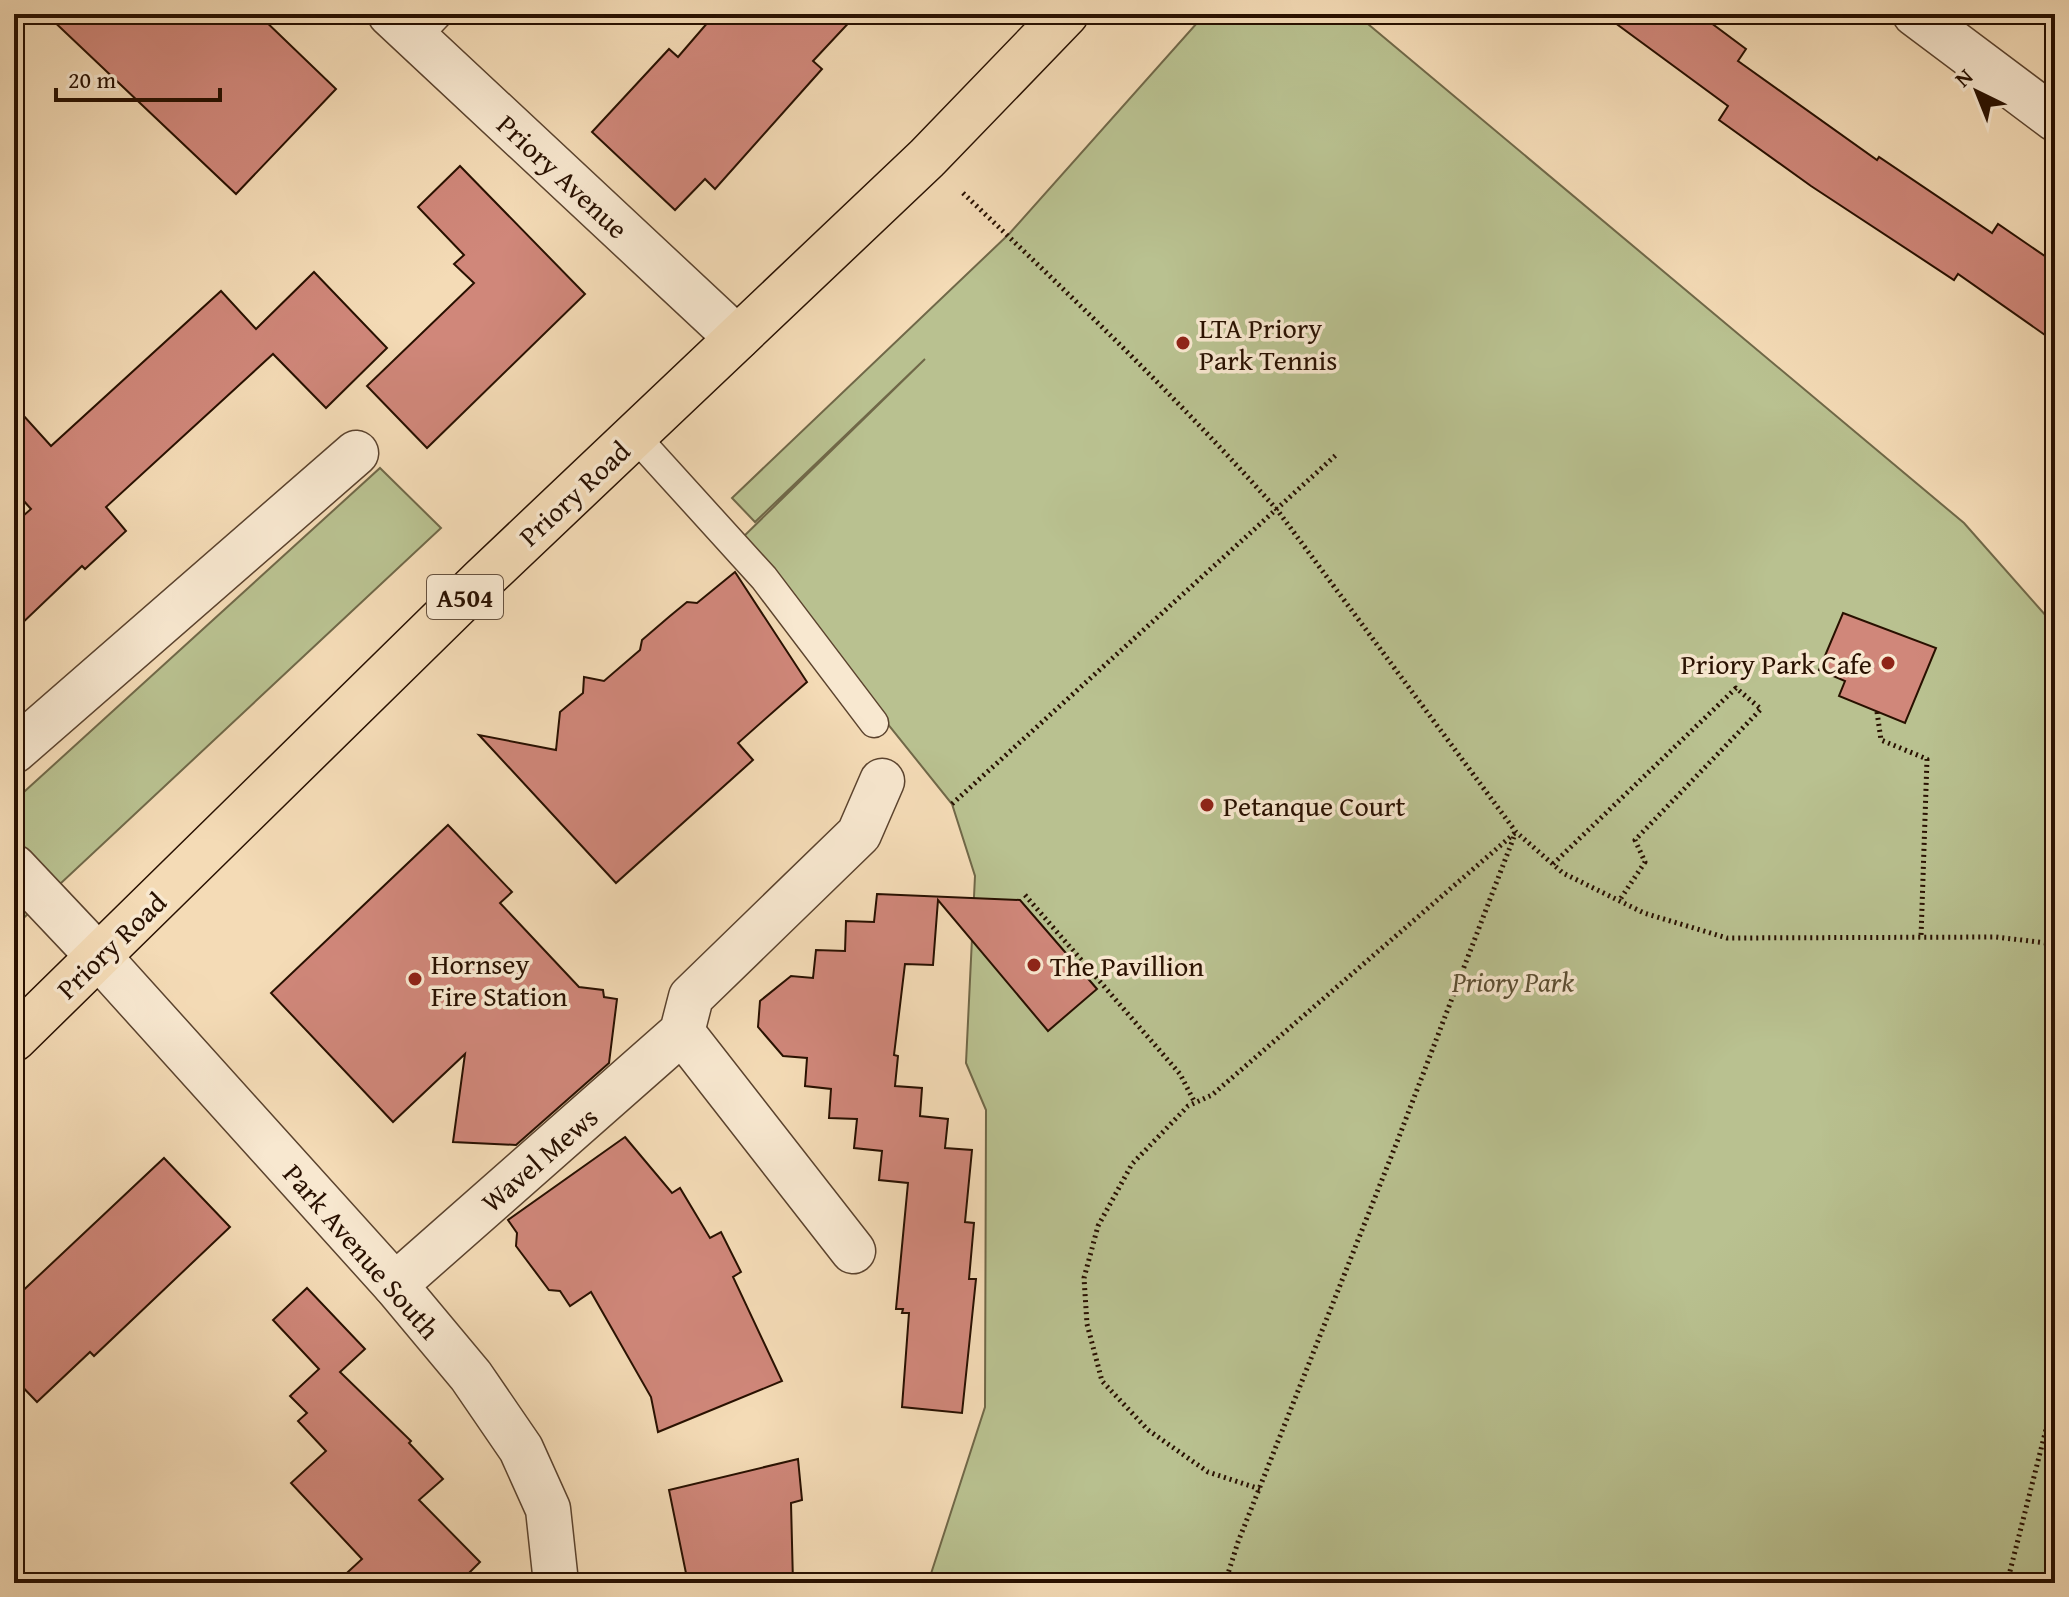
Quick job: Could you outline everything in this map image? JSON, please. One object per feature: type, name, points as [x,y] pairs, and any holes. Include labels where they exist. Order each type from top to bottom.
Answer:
[{"type":"main road","name":"Priory Road","points":[[14,1039],[482,580],[927,158],[1066,14]]},
{"type":"street","points":[[1915,14],[2055,119]]},
{"type":"street","name":"Priory Avenue","points":[[414,22],[737,338]]},
{"type":"street","points":[[14,751],[356,453]]},
{"type":"street","points":[[853,1251],[682,1032],[691,997],[859,834],[882,781]]},
{"type":"street","name":"Park Avenue South","points":[[14,867],[395,1285],[471,1376],[521,1449],[548,1509],[556,1583]]},
{"type":"street","name":"Wavel Mews","points":[[395,1285],[682,1032]]},
{"type":"lane","points":[[635,436],[764,578],[874,723]]},
{"type":"path","points":[[927,158],[1042,268],[1238,466],[1278,511],[1516,832],[1563,873],[1644,913],[1727,938],[1996,937],[2055,944]]},
{"type":"path","points":[[952,804],[1278,511],[1336,455]]},
{"type":"path","points":[[1553,864],[1736,688],[1761,709],[1635,840],[1645,862],[1619,901]]},
{"type":"path","points":[[1877,712],[1881,740],[1927,759],[1921,937]]},
{"type":"path","points":[[1260,1489],[1208,1472],[1148,1430],[1102,1381],[1087,1324],[1084,1278],[1098,1226],[1132,1164],[1194,1101],[1212,1095],[1516,832]]},
{"type":"path","points":[[1225,1583],[1238,1542],[1516,832]]},
{"type":"path","points":[[1025,895],[1180,1074],[1194,1101]]},
{"type":"path","points":[[2007,1583],[2055,1394]]},
{"type":"green space","name":"Priory Park","points":[[1205,14],[1356,14],[1964,523],[2055,626],[2055,1583],[928,1583],[985,1407],[986,1110],[966,1063],[975,876],[952,804],[740,540],[925,359],[755,522],[732,498],[1009,234]]},
{"type":"green space","points":[[380,468],[441,528],[14,927],[14,801]]},
{"type":"building","points":[[46,14],[258,14],[336,89],[236,194]]},
{"type":"building","points":[[715,14],[857,14],[813,61],[822,69],[715,189],[705,179],[675,210],[592,132],[669,49],[678,57]]},
{"type":"building","points":[[1603,14],[1699,14],[1746,49],[1738,61],[1877,160],[1879,157],[1992,233],[1998,224],[2055,263],[2055,342],[1958,274],[1954,280],[1811,186],[1719,120],[1728,106]]},
{"type":"building","points":[[460,166],[585,294],[427,448],[367,386],[474,283],[454,264],[464,255],[418,207]]},
{"type":"building","points":[[314,272],[387,348],[326,408],[273,354],[106,507],[126,531],[85,569],[82,566],[14,631],[14,524],[31,509],[14,490],[14,405],[51,446],[221,291],[256,329]]},
{"type":"building","points":[[735,572],[807,682],[738,743],[753,760],[616,883],[479,735],[556,750],[560,712],[583,693],[584,677],[604,681],[640,650],[642,640],[670,616],[687,602],[697,603]]},
{"type":"building","name":"Priory Park Cafe","points":[[1843,613],[1936,648],[1905,723],[1839,696],[1845,681],[1819,670]]},
{"type":"building","name":"Hornsey Fire Station","points":[[448,825],[512,892],[500,903],[579,987],[603,990],[604,997],[617,999],[609,1063],[516,1145],[453,1142],[465,1054],[393,1122],[271,993]]},
{"type":"building","points":[[877,894],[1020,900],[1097,989],[1048,1031],[938,900],[933,965],[905,964],[894,1055],[898,1056],[895,1086],[922,1088],[920,1116],[948,1119],[945,1148],[972,1150],[965,1222],[974,1223],[969,1279],[976,1279],[962,1413],[902,1407],[909,1313],[896,1309],[908,1183],[879,1180],[882,1151],[854,1148],[857,1119],[829,1118],[831,1089],[805,1086],[807,1058],[783,1056],[758,1027],[760,1001],[791,976],[813,978],[816,950],[845,951],[846,921],[874,922]]},
{"type":"building","points":[[625,1137],[672,1193],[680,1188],[710,1238],[721,1232],[741,1272],[733,1277],[782,1381],[658,1432],[651,1397],[591,1292],[570,1306],[560,1291],[549,1290],[516,1246],[517,1233],[508,1220]]},
{"type":"building","points":[[164,1158],[230,1227],[94,1356],[90,1352],[37,1402],[14,1378],[14,1299]]},
{"type":"building","points":[[307,1288],[365,1349],[340,1372],[411,1441],[409,1443],[443,1479],[419,1500],[480,1562],[459,1583],[336,1583],[362,1559],[291,1483],[326,1451],[298,1421],[307,1413],[290,1396],[319,1369],[273,1320]]},
{"type":"building","points":[[798,1459],[802,1500],[791,1503],[793,1583],[688,1583],[669,1490]]},
{"type":"place","name":"LTA Priory Park Tennis","points":[[1183,343]]},
{"type":"place","name":"Priory Park Cafe","points":[[1888,663]]},
{"type":"place","name":"Petanque Court","points":[[1207,805]]},
{"type":"place","name":"The Pavillion","points":[[1034,965]]},
{"type":"place","name":"Hornsey Fire Station","points":[[415,979]]}]
